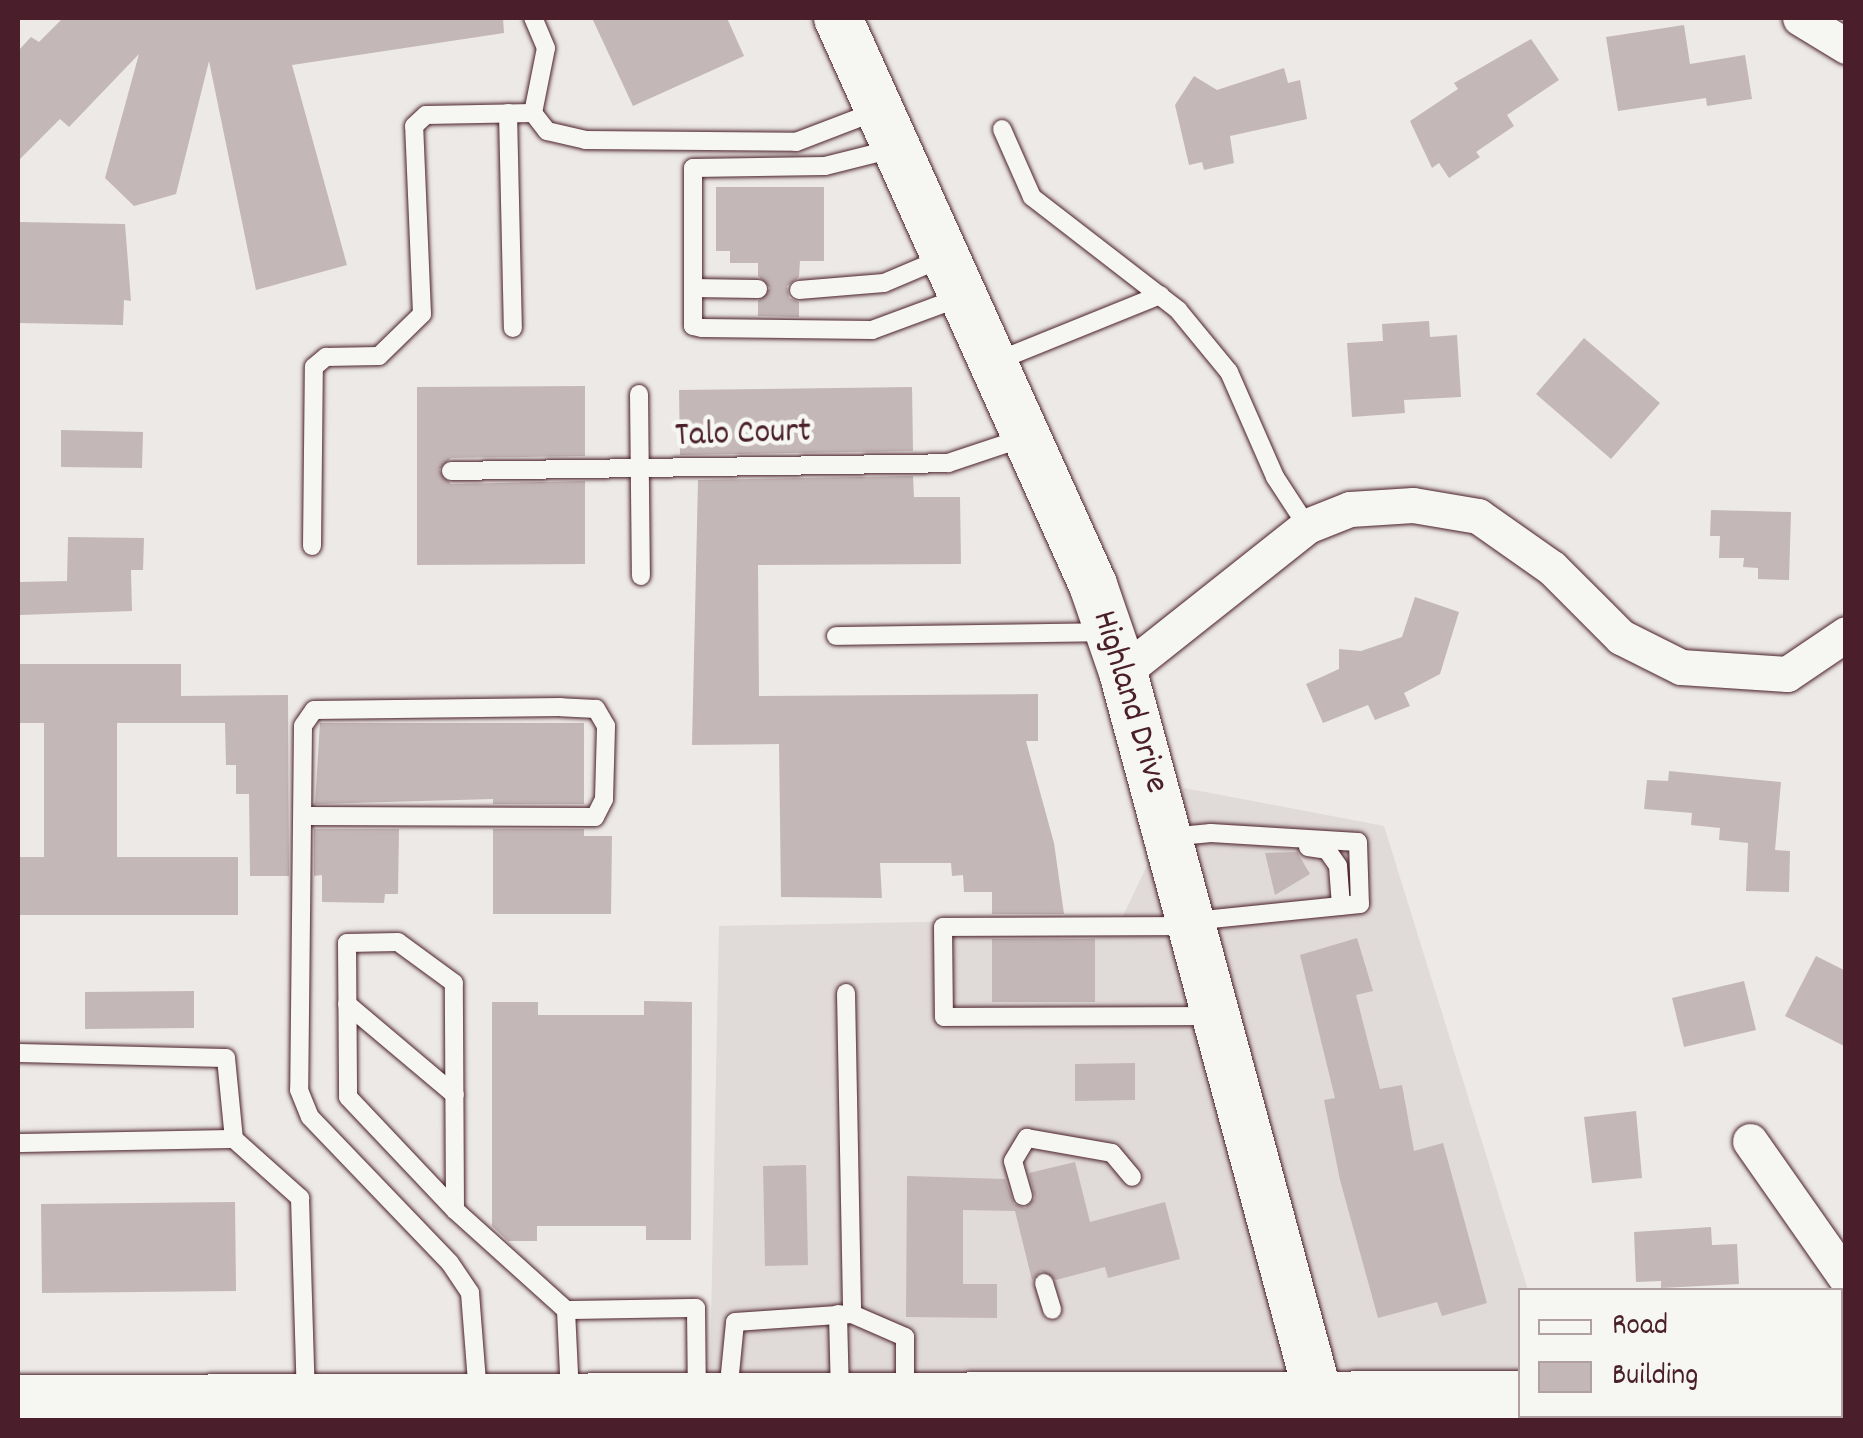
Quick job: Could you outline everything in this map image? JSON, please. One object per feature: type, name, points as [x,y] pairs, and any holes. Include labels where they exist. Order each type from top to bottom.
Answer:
[{"type":"main road","name":"Highland Drive","points":[[838,18],[1031,435],[1116,652],[1218,1016],[1321,1409]]},
{"type":"main road","points":[[18,1400],[905,1398],[1321,1409],[1518,1395]]},
{"type":"street","points":[[1800,18],[1846,46]]},
{"type":"street","points":[[1116,652],[1307,526],[1350,509],[1413,505],[1478,516],[1552,568],[1622,637],[1681,667],[1787,674],[1846,634]]},
{"type":"street","points":[[1750,1141],[1846,1278]]},
{"type":"lane","points":[[533,18],[546,48],[533,113],[547,131],[585,140],[796,142],[889,128]]},
{"type":"lane","points":[[508,113],[513,328]]},
{"type":"lane","points":[[312,546],[314,367],[326,356],[380,356],[422,314],[414,126],[426,115],[533,113]]},
{"type":"lane","points":[[889,128],[825,166],[693,168],[694,326],[872,330],[957,276]]},
{"type":"lane","points":[[1002,130],[1032,197],[1160,295],[1229,372],[1275,477],[1307,526]]},
{"type":"lane","points":[[799,290],[957,276]]},
{"type":"lane","points":[[693,288],[758,289]]},
{"type":"lane","points":[[997,362],[1160,295]]},
{"type":"lane","points":[[639,394],[642,576]]},
{"type":"lane","name":"Talo Court","points":[[451,472],[948,463],[1031,435]]},
{"type":"lane","points":[[836,636],[1116,652]]},
{"type":"lane","points":[[304,816],[595,817],[604,799],[606,726],[596,709],[314,710],[303,726],[298,1090],[310,1116],[450,1263],[470,1293],[478,1400]]},
{"type":"lane","points":[[1169,838],[1264,836],[1358,842],[1360,904],[1192,924],[944,927],[944,1017],[1218,1016]]},
{"type":"lane","points":[[1264,836],[1274,844],[1328,850],[1338,866],[1341,906]]},
{"type":"lane","points":[[455,1210],[454,982],[398,942],[346,942],[348,1097],[455,1210],[566,1310],[696,1308],[712,1398]]},
{"type":"lane","points":[[840,1398],[845,1314],[846,993]]},
{"type":"lane","points":[[347,1004],[455,1095]]},
{"type":"lane","points":[[18,1052],[226,1058],[234,1139],[300,1198],[306,1400]]},
{"type":"lane","points":[[1022,1196],[1013,1162],[1027,1138],[1112,1153],[1132,1177]]},
{"type":"lane","points":[[18,1143],[234,1139]]},
{"type":"lane","points":[[1044,1283],[1052,1310]]},
{"type":"lane","points":[[566,1310],[570,1400]]},
{"type":"lane","points":[[712,1398],[735,1322],[845,1314],[905,1337],[905,1398]]},
{"type":"shaded area","points":[[1184,788],[1384,826],[1527,1288],[1518,1288],[1518,1418],[1589,1420],[709,1420],[719,926],[1122,918]]},
{"type":"building","points":[[63,18],[503,18],[504,33],[292,65],[347,265],[256,290],[209,61],[176,194],[134,206],[105,178],[139,54],[69,127],[60,119],[18,161],[18,51],[31,37],[39,42]]},
{"type":"building","points":[[592,18],[727,18],[744,56],[633,106]]},
{"type":"building","points":[[1684,25],[1690,64],[1745,55],[1752,99],[1707,106],[1706,98],[1618,111],[1606,37]]},
{"type":"building","points":[[1531,39],[1559,80],[1507,115],[1514,126],[1476,152],[1480,157],[1449,178],[1439,163],[1432,168],[1410,121],[1458,89],[1454,83]]},
{"type":"building","points":[[1284,68],[1288,83],[1300,80],[1307,119],[1230,136],[1234,163],[1204,170],[1202,162],[1189,165],[1175,105],[1194,76],[1217,90]]},
{"type":"building","points":[[716,187],[824,187],[824,261],[800,261],[799,277],[787,286],[789,298],[799,302],[799,317],[758,316],[758,301],[770,288],[758,276],[758,263],[730,263],[730,251],[716,251]]},
{"type":"building","points":[[18,222],[125,224],[131,301],[124,300],[123,325],[18,323]]},
{"type":"building","points":[[1429,321],[1430,337],[1457,335],[1461,397],[1404,400],[1405,413],[1352,417],[1347,343],[1383,341],[1382,324]]},
{"type":"building","points":[[1584,338],[1660,403],[1611,459],[1536,394]]},
{"type":"building","points":[[585,386],[585,456],[451,458],[439,470],[451,484],[585,481],[585,564],[417,565],[417,387]]},
{"type":"building","points":[[912,387],[913,451],[680,455],[679,390]]},
{"type":"building","points":[[61,430],[143,432],[142,468],[61,467]]},
{"type":"building","points":[[913,476],[914,497],[960,497],[961,564],[758,565],[759,696],[1038,694],[1038,741],[1026,741],[1054,843],[1064,914],[992,914],[992,892],[964,892],[963,875],[952,876],[951,863],[880,863],[882,898],[781,897],[779,744],[692,745],[698,480]]},
{"type":"building","points":[[1711,510],[1791,512],[1789,580],[1758,579],[1758,568],[1743,567],[1744,558],[1719,558],[1720,536],[1710,536]]},
{"type":"building","points":[[68,537],[144,538],[143,570],[131,570],[132,611],[20,615],[20,582],[67,581]]},
{"type":"building","points":[[1415,597],[1459,612],[1440,674],[1404,693],[1410,706],[1375,720],[1368,705],[1323,723],[1306,684],[1339,669],[1339,649],[1361,651],[1402,637]]},
{"type":"building","points":[[18,664],[181,664],[181,696],[288,695],[289,876],[250,876],[249,794],[236,794],[236,765],[226,765],[225,723],[117,723],[117,857],[238,857],[238,915],[18,915],[18,857],[44,857],[44,723],[18,723]]},
{"type":"building","points":[[320,723],[584,723],[584,804],[493,804],[493,799],[315,804]]},
{"type":"building","points":[[1669,771],[1781,782],[1775,850],[1790,851],[1789,892],[1746,891],[1748,843],[1719,840],[1720,828],[1691,825],[1692,813],[1644,809],[1647,780],[1668,781]]},
{"type":"building","points":[[314,829],[399,829],[398,894],[385,894],[384,903],[322,902],[322,875],[314,876]]},
{"type":"building","points":[[493,829],[584,829],[584,836],[612,836],[611,914],[493,914]]},
{"type":"building","points":[[1297,852],[1310,874],[1275,895],[1265,853]]},
{"type":"building","points":[[1357,938],[1373,991],[1356,995],[1380,1089],[1402,1085],[1414,1151],[1443,1143],[1487,1303],[1442,1316],[1437,1302],[1378,1318],[1340,1180],[1324,1100],[1335,1098],[1300,955]]},
{"type":"building","points":[[992,939],[1095,939],[1095,1002],[992,1002]]},
{"type":"building","points":[[1816,956],[1846,971],[1846,1047],[1785,1016]]},
{"type":"building","points":[[1744,981],[1756,1030],[1684,1047],[1672,998]]},
{"type":"building","points":[[194,991],[194,1028],[85,1029],[85,992]]},
{"type":"building","points":[[644,1001],[692,1002],[691,1240],[646,1240],[646,1226],[537,1226],[537,1241],[508,1241],[492,1226],[492,1002],[538,1002],[538,1015],[644,1015]]},
{"type":"building","points":[[1135,1063],[1135,1100],[1075,1101],[1075,1064]]},
{"type":"building","points":[[1636,1111],[1642,1178],[1592,1183],[1584,1117]]},
{"type":"building","points":[[1075,1162],[1090,1222],[1165,1202],[1180,1259],[1108,1278],[1105,1267],[1056,1280],[1041,1271],[1032,1280],[1015,1211],[963,1210],[963,1284],[997,1284],[997,1318],[906,1317],[907,1176],[1005,1179],[1014,1204],[1025,1208],[1035,1198],[1029,1173]]},
{"type":"building","points":[[806,1165],[808,1265],[765,1266],[763,1166]]},
{"type":"building","points":[[235,1202],[236,1291],[42,1293],[41,1204]]},
{"type":"building","points":[[1711,1227],[1712,1245],[1737,1244],[1739,1284],[1661,1288],[1661,1281],[1636,1282],[1634,1232]]}]
